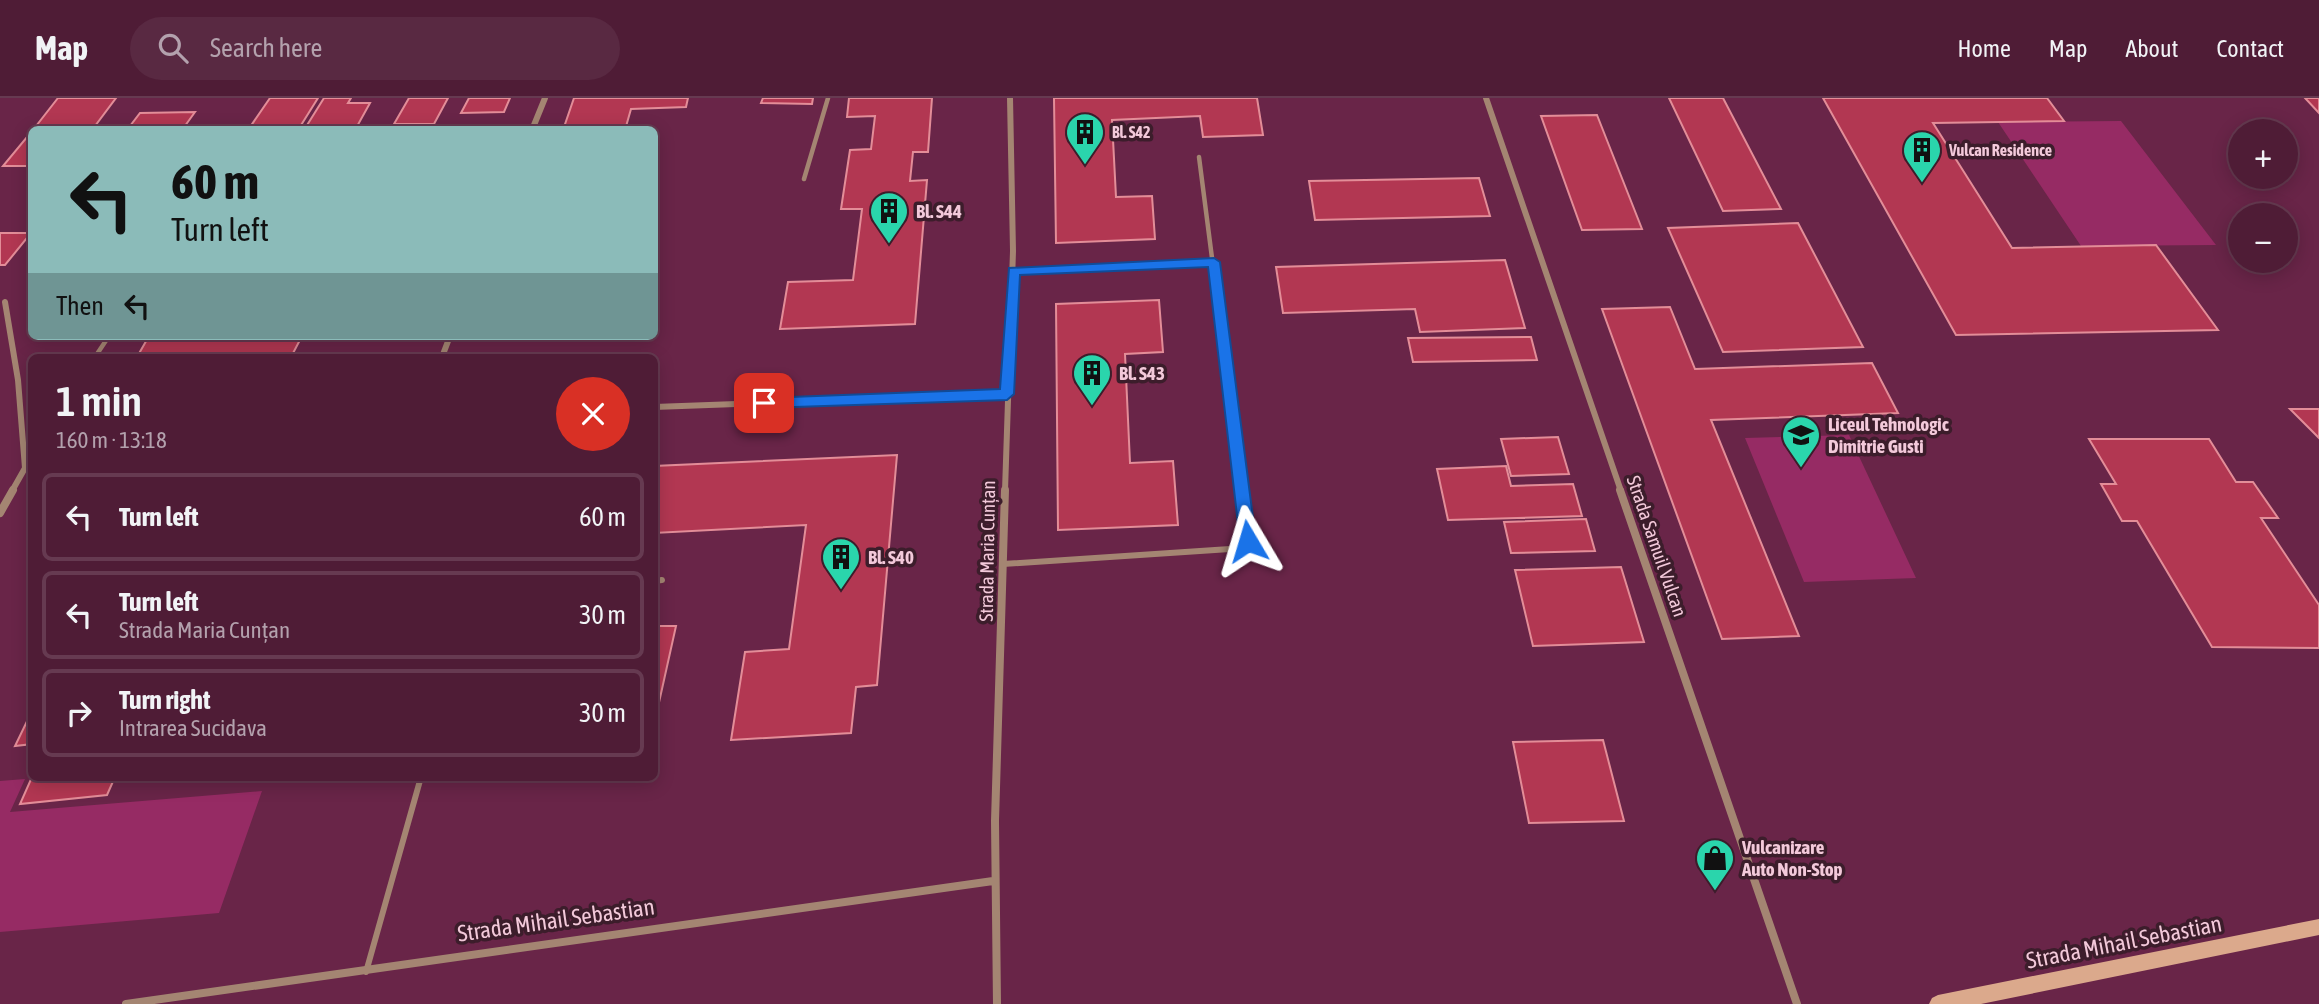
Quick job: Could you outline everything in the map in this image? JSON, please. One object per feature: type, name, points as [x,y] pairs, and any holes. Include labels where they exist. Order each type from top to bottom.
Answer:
[{"type":"main road","name":"Strada Mihail Sebastian","points":[[1938,1004],[2319,927]]},
{"type":"street","points":[[534,126],[545,98]]},
{"type":"street","name":"Strada Maria Cunțan","points":[[997,1004],[993,881],[1013,271],[1010,98]]},
{"type":"street","name":"Strada Samuil Vulcan","points":[[1486,98],[1797,1004]]},
{"type":"street","points":[[0,513],[28,468],[18,380],[5,302]]},
{"type":"street","points":[[658,407],[1007,394]]},
{"type":"street","name":"Strada Mihail Sebastian","points":[[126,1004],[993,881]]},
{"type":"lane","points":[[804,179],[828,98]]},
{"type":"lane","points":[[1003,565],[1245,548],[1248,541],[1199,157]]},
{"type":"lane","points":[[1013,271],[1214,262]]},
{"type":"lane","points":[[658,580],[662,580]]},
{"type":"lane","points":[[366,972],[420,781]]},
{"type":"shaded area","points":[[2121,121],[2216,245],[2081,246],[1998,122]]},
{"type":"shaded area","points":[[1849,435],[1916,578],[1804,582],[1745,438]]},
{"type":"shaded area","points":[[25,779],[10,812],[262,791],[219,913],[0,932],[0,781]]},
{"type":"building","points":[[58,98],[116,98],[95,126],[36,126]]},
{"type":"building","points":[[270,98],[318,98],[300,126],[251,126]]},
{"type":"building","points":[[324,98],[351,98],[348,103],[370,103],[357,126],[306,126]]},
{"type":"building","points":[[409,98],[448,98],[434,124],[394,124]]},
{"type":"building","points":[[469,98],[510,98],[504,112],[461,113]]},
{"type":"building","points":[[574,98],[688,98],[686,107],[631,109],[626,126],[564,126]]},
{"type":"building","points":[[763,98],[813,98],[812,104],[761,103]]},
{"type":"building","name":"Bl. S44","points":[[849,98],[932,98],[928,152],[913,152],[910,181],[927,180],[915,324],[780,329],[788,282],[853,280],[862,209],[841,209],[850,150],[871,149],[875,116],[847,117]]},
{"type":"building","name":"Bl. S42","points":[[1054,98],[1257,98],[1263,135],[1203,137],[1200,116],[1112,120],[1116,197],[1152,196],[1155,239],[1056,243]]},
{"type":"building","points":[[1669,98],[1723,98],[1781,209],[1723,211]]},
{"type":"building","name":"Vulcan Residence","points":[[1823,98],[2047,98],[2064,121],[1933,123],[2012,248],[2156,245],[2218,330],[1956,335]]},
{"type":"building","points":[[2305,98],[2319,98],[2319,113]]},
{"type":"building","points":[[195,112],[185,126],[130,126],[140,113]]},
{"type":"building","points":[[1597,115],[1642,229],[1582,230],[1541,116]]},
{"type":"building","points":[[28,136],[28,166],[3,166]]},
{"type":"building","points":[[1479,178],[1490,216],[1315,220],[1309,181]]},
{"type":"building","points":[[1798,223],[1863,347],[1723,352],[1668,228]]},
{"type":"building","points":[[0,233],[28,233],[28,237],[5,265],[0,265]]},
{"type":"building","points":[[1505,260],[1525,328],[1420,332],[1415,309],[1283,313],[1276,267]]},
{"type":"building","name":"Bl. S43","points":[[1159,300],[1163,352],[1125,354],[1130,463],[1173,461],[1178,525],[1058,530],[1056,304]]},
{"type":"building","name":"Liceul Tehnologic Dimitrie Gusti","points":[[1670,307],[1695,369],[1872,363],[1898,413],[1711,420],[1799,636],[1722,639],[1602,309]]},
{"type":"building","points":[[1531,337],[1537,360],[1413,362],[1408,338]]},
{"type":"building","points":[[147,340],[300,340],[293,354],[139,354]]},
{"type":"building","points":[[2290,409],[2319,409],[2319,438]]},
{"type":"building","points":[[1558,437],[1569,474],[1511,476],[1501,439]]},
{"type":"building","points":[[2089,439],[2209,439],[2236,482],[2253,482],[2278,518],[2261,518],[2319,605],[2319,648],[2212,647],[2137,521],[2122,521],[2101,484],[2116,484]]},
{"type":"building","name":"Bl. S40","points":[[897,455],[877,685],[856,687],[851,733],[731,740],[745,652],[789,649],[806,525],[658,533],[658,466]]},
{"type":"building","points":[[1506,466],[1511,486],[1573,484],[1582,516],[1448,520],[1437,469]]},
{"type":"building","points":[[1586,519],[1595,551],[1511,553],[1504,522]]},
{"type":"building","points":[[1621,567],[1644,642],[1533,646],[1515,570]]},
{"type":"building","points":[[658,626],[676,626],[658,707]]},
{"type":"building","points":[[28,719],[28,744],[15,746]]},
{"type":"building","points":[[1603,740],[1624,821],[1529,823],[1513,742]]},
{"type":"building","points":[[30,781],[113,781],[107,795],[20,804]]},
{"type":"place","name":"Bl. S42","points":[[1085,166]]},
{"type":"place","name":"Vulcan Residence","points":[[1922,184]]},
{"type":"place","name":"Bl. S44","points":[[889,245]]},
{"type":"place","name":"Bl. S43","points":[[1092,407]]},
{"type":"place","name":"Liceul Tehnologic Dimitrie Gusti","points":[[1801,469]]},
{"type":"place","name":"Bl. S40","points":[[841,591]]},
{"type":"place","name":"Vulcanizare Auto Non-Stop","points":[[1715,892]]},
{"type":"route","points":[[764,403],[1007,394],[1013,271],[1214,262],[1248,541]]}]
